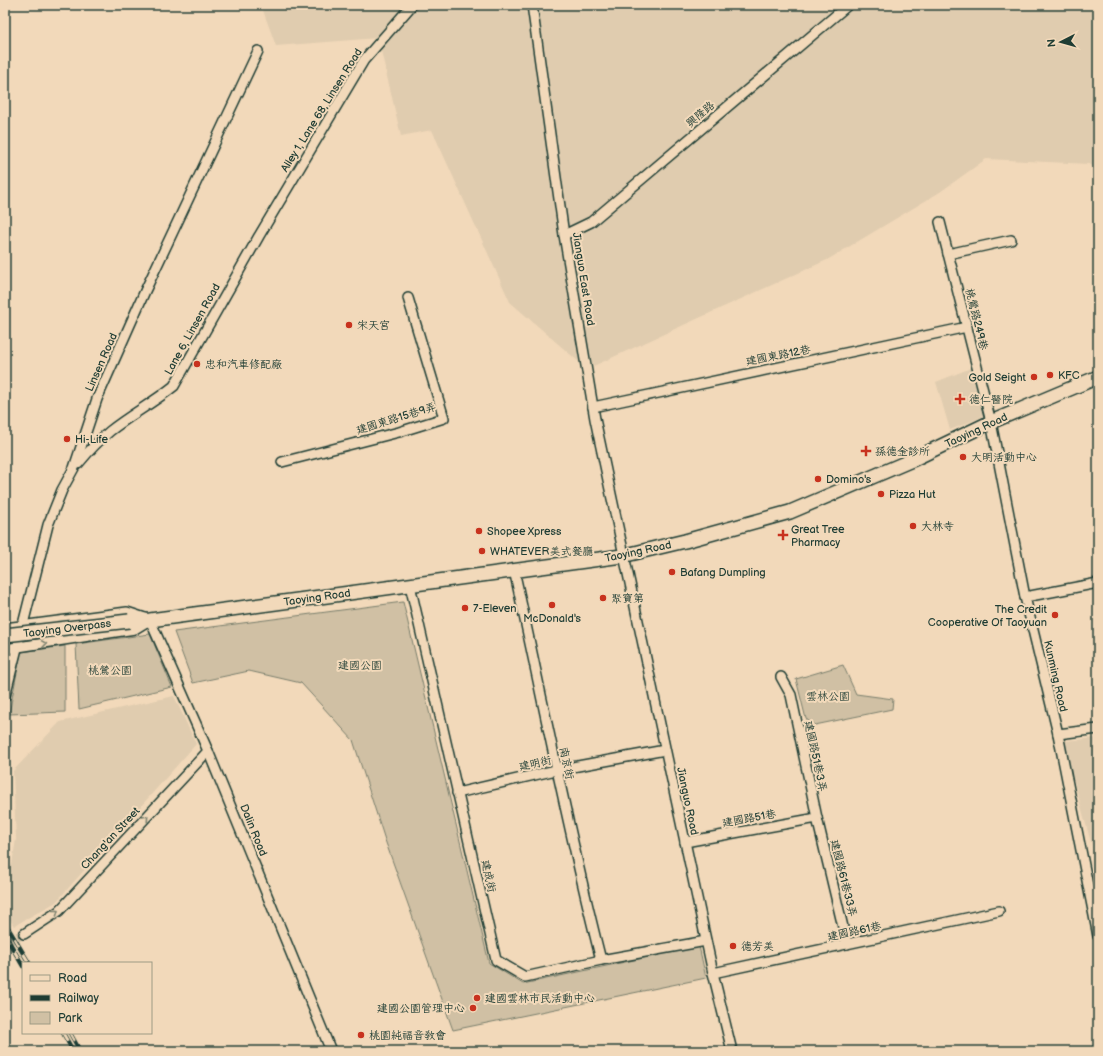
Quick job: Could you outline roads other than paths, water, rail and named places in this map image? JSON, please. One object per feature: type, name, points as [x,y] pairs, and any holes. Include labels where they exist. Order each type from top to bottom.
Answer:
[{"type":"main road","name":"Taoying Road","points":[[129,621],[150,620],[622,556],[685,541],[790,512],[912,460],[991,422],[1098,377]]},
{"type":"main road","name":"Taoying Overpass","points":[[5,635],[129,621]]},
{"type":"street","name":"Alley 1, Lane 68, Linsen Road","points":[[285,193],[364,60],[412,5]]},
{"type":"street","name":"Jianguo East Road","points":[[532,5],[564,235],[593,407],[622,556]]},
{"type":"street","name":"興隆路","points":[[564,235],[591,222],[848,5]]},
{"type":"street","name":"Linsen Road","points":[[5,696],[48,525],[62,490],[74,468],[98,398],[117,352],[258,51]]},
{"type":"street","name":"Lane 6, Linsen Road","points":[[74,468],[93,445],[111,430],[174,386],[285,193]]},
{"type":"street","name":"桃鶯路249巷","points":[[940,222],[991,422]]},
{"type":"street","points":[[948,254],[1010,240]]},
{"type":"street","name":"建國東路15巷9弄","points":[[282,462],[399,432],[444,418],[408,298]]},
{"type":"street","name":"建國東路12巷","points":[[593,407],[967,327]]},
{"type":"street","name":"Kunming Road","points":[[991,422],[1026,597],[1058,734],[1098,936]]},
{"type":"street","name":"Jianguo Road","points":[[622,556],[706,942],[732,1051]]},
{"type":"street","name":"南京街","points":[[514,570],[540,685],[556,770],[601,960]]},
{"type":"street","points":[[1026,597],[1098,583]]},
{"type":"street","name":"建成街","points":[[410,585],[496,960],[525,977],[601,960],[706,942]]},
{"type":"street","name":"Taoying Road","points":[[5,628],[127,612],[150,620]]},
{"type":"street","name":"Taoying Road","points":[[5,649],[135,629],[150,620]]},
{"type":"street","name":"Dalin Road","points":[[150,620],[208,751],[331,1051]]},
{"type":"street","name":"建國路51巷3弄","points":[[781,677],[792,695],[817,818]]},
{"type":"street","points":[[1058,734],[1098,729]]},
{"type":"street","name":"建明街","points":[[457,793],[556,770],[665,750]]},
{"type":"street","name":"Chang'an Street","points":[[24,934],[59,911],[208,751]]},
{"type":"street","name":"建國路51巷","points":[[685,842],[817,818]]},
{"type":"street","name":"建國路61巷33弄","points":[[817,818],[847,944]]},
{"type":"street","name":"建國路61巷","points":[[713,973],[999,911]]},
{"type":"tunnel","points":[[5,942],[24,934]]},
{"type":"railway","points":[[5,923],[28,962]]},
{"type":"railway","points":[[5,935],[22,964]]},
{"type":"railway","points":[[64,1034],[73,1051]]},
{"type":"railway","points":[[71,1034],[80,1051]]},
{"type":"place","name":"宋天宮","points":[[349,325]]},
{"type":"place","name":"忠和汽車修配廠","points":[[197,364]]},
{"type":"place","name":"KFC","points":[[1050,375]]},
{"type":"place","name":"Gold Seight","points":[[1034,377]]},
{"type":"place","name":"德仁醫院","points":[[960,399]]},
{"type":"place","name":"Hi-Life","points":[[67,439]]},
{"type":"place","name":"孫德金診所","points":[[866,451]]},
{"type":"place","name":"大明活動中心","points":[[963,457]]},
{"type":"place","name":"Domino's","points":[[818,479]]},
{"type":"place","name":"Pizza Hut","points":[[881,494]]},
{"type":"place","name":"大林寺","points":[[913,526]]},
{"type":"place","name":"Shopee Xpress","points":[[479,531]]},
{"type":"place","name":"Great Tree Pharmacy","points":[[783,535]]},
{"type":"place","name":"WHATEVER美式餐廳","points":[[482,551]]},
{"type":"place","name":"Bafang Dumpling","points":[[672,572]]},
{"type":"place","name":"聚寶第","points":[[603,598]]},
{"type":"place","name":"McDonald's","points":[[552,605]]},
{"type":"place","name":"7-Eleven","points":[[465,608]]},
{"type":"place","name":"The Credit Cooperative Of Taoyuan","points":[[1055,615]]},
{"type":"place","name":"德芳美","points":[[733,946]]},
{"type":"place","name":"建國雲林市民活動中心","points":[[477,998]]},
{"type":"place","name":"建國公園管理中心","points":[[473,1008]]},
{"type":"place","name":"桃園純福音教會","points":[[361,1035]]},
{"type":"park label","name":"建國公園","points":[[360,665]]},
{"type":"park label","name":"桃鶯公園","points":[[110,670]]},
{"type":"park label","name":"雲林公園","points":[[828,696]]}]
